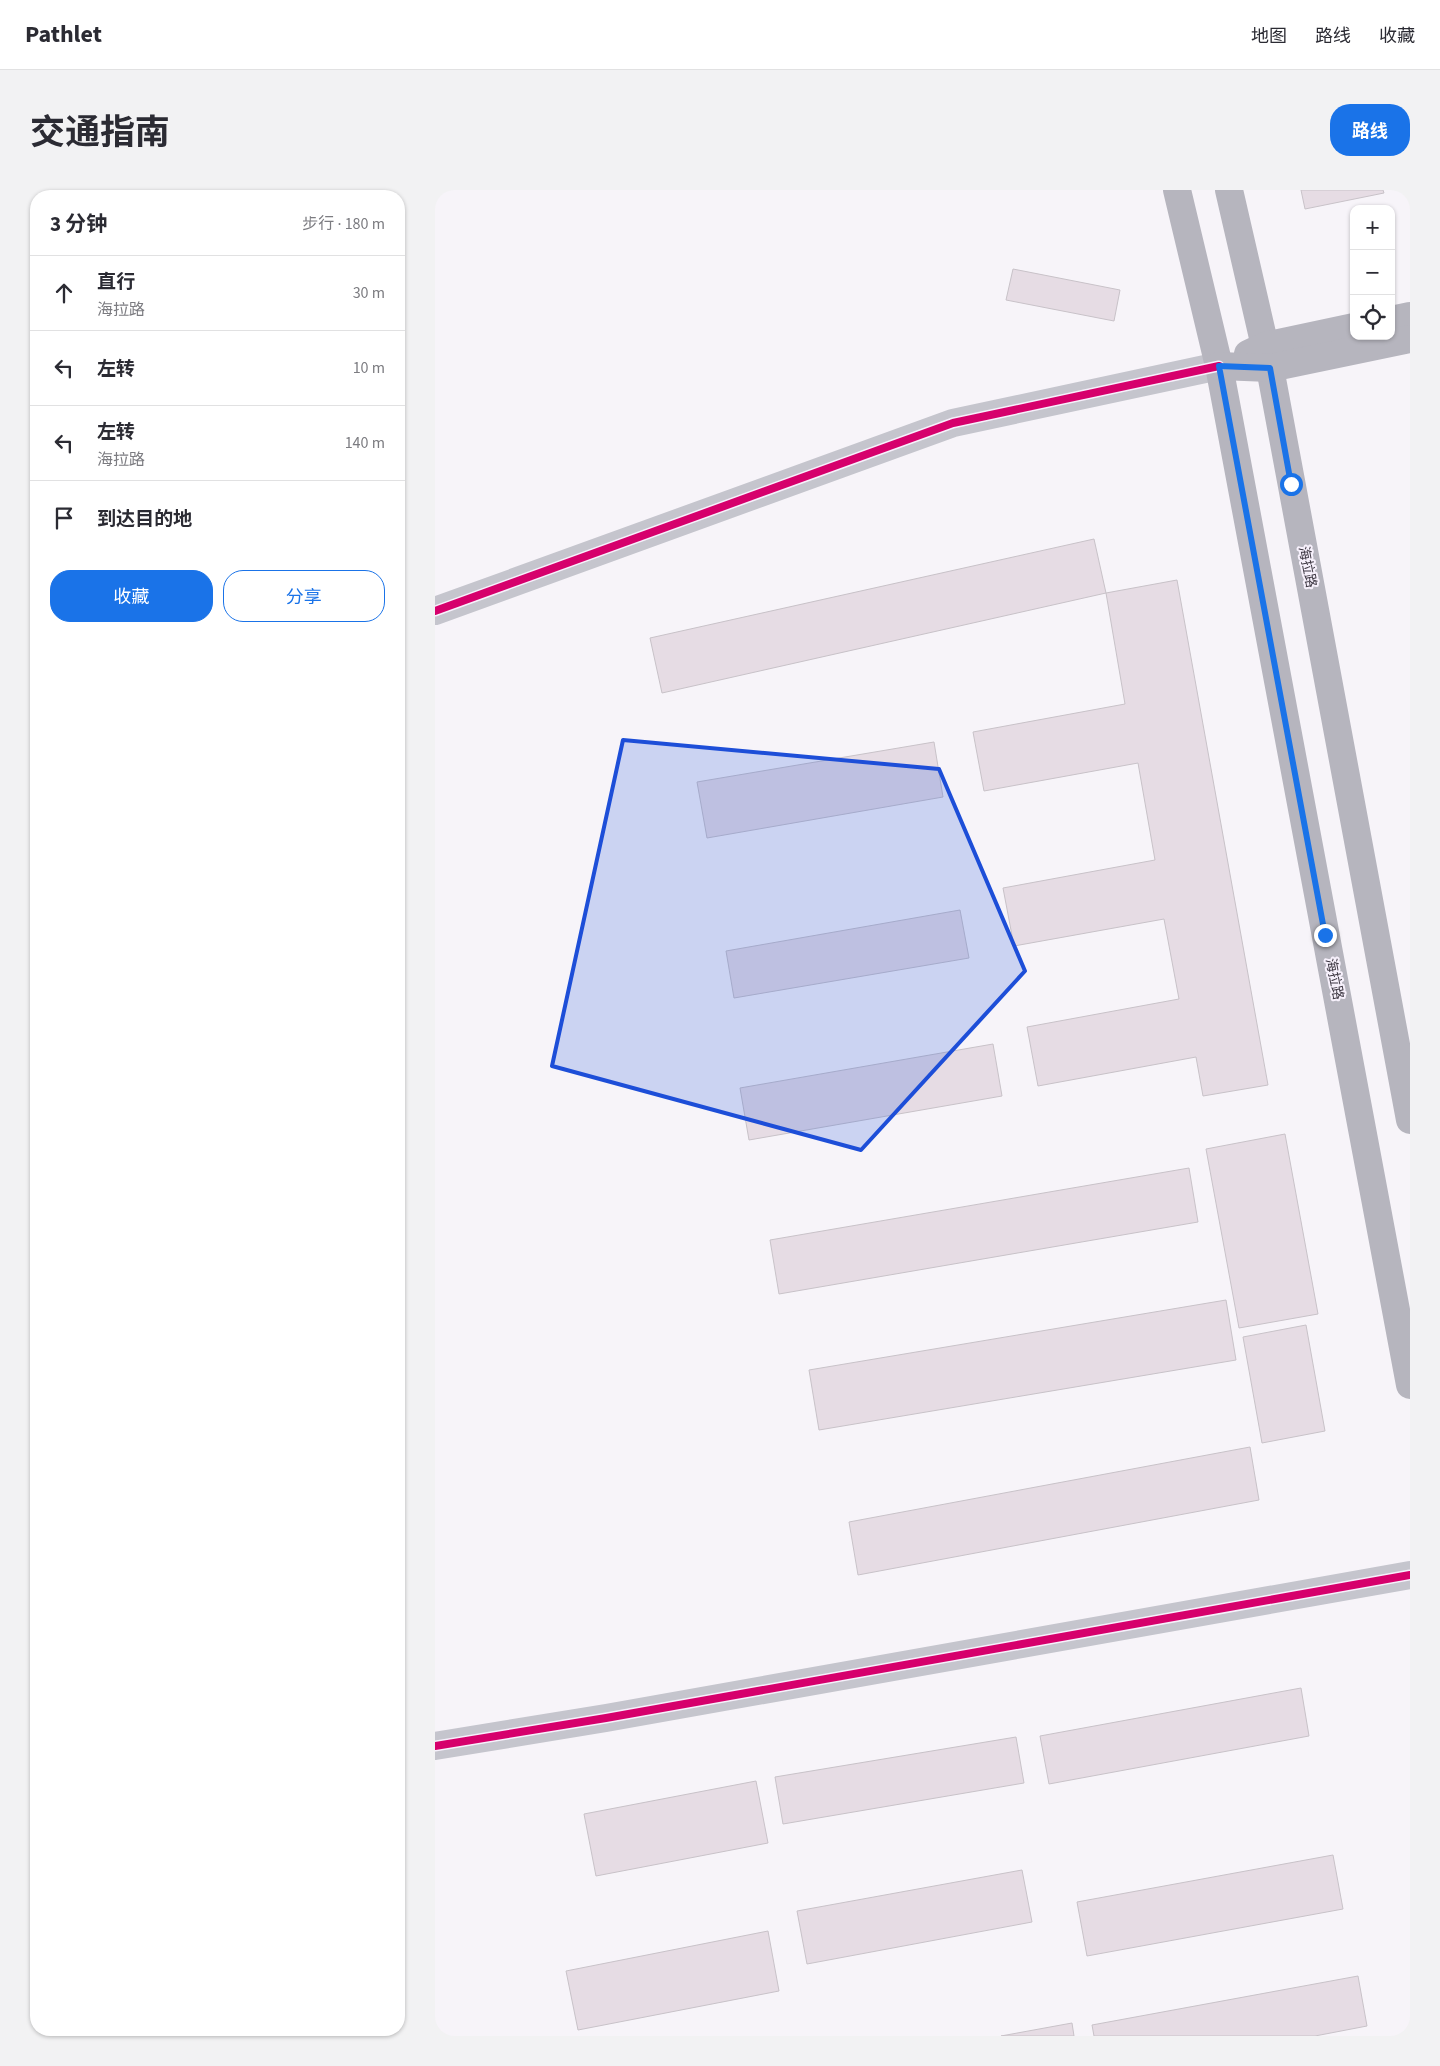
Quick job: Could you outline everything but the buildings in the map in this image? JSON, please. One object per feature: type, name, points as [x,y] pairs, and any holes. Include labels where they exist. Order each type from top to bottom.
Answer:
[{"type":"main road","name":"海拉路","points":[[1177,190],[1219,366],[1410,1385]]},
{"type":"main road","name":"海拉路","points":[[1229,190],[1267,357],[1410,1120]]},
{"type":"main road","points":[[1395,319],[1410,316]]},
{"type":"main road","points":[[1267,357],[1350,329]]},
{"type":"main road","points":[[1219,366],[1267,357],[1410,339]]},
{"type":"street","points":[[435,611],[953,423],[1219,366]]},
{"type":"street","points":[[435,1746],[605,1718],[1410,1575]]},
{"type":"highlighted area","points":[[623,740],[939,769],[1025,971],[861,1150],[552,1066]]},
{"type":"cycle path","points":[[435,611],[953,423],[1219,366]]},
{"type":"cycle path","points":[[435,1746],[606,1718],[1410,1575]]},
{"type":"route","points":[[1291,484],[1270,368],[1219,366],[1325,935]]}]
